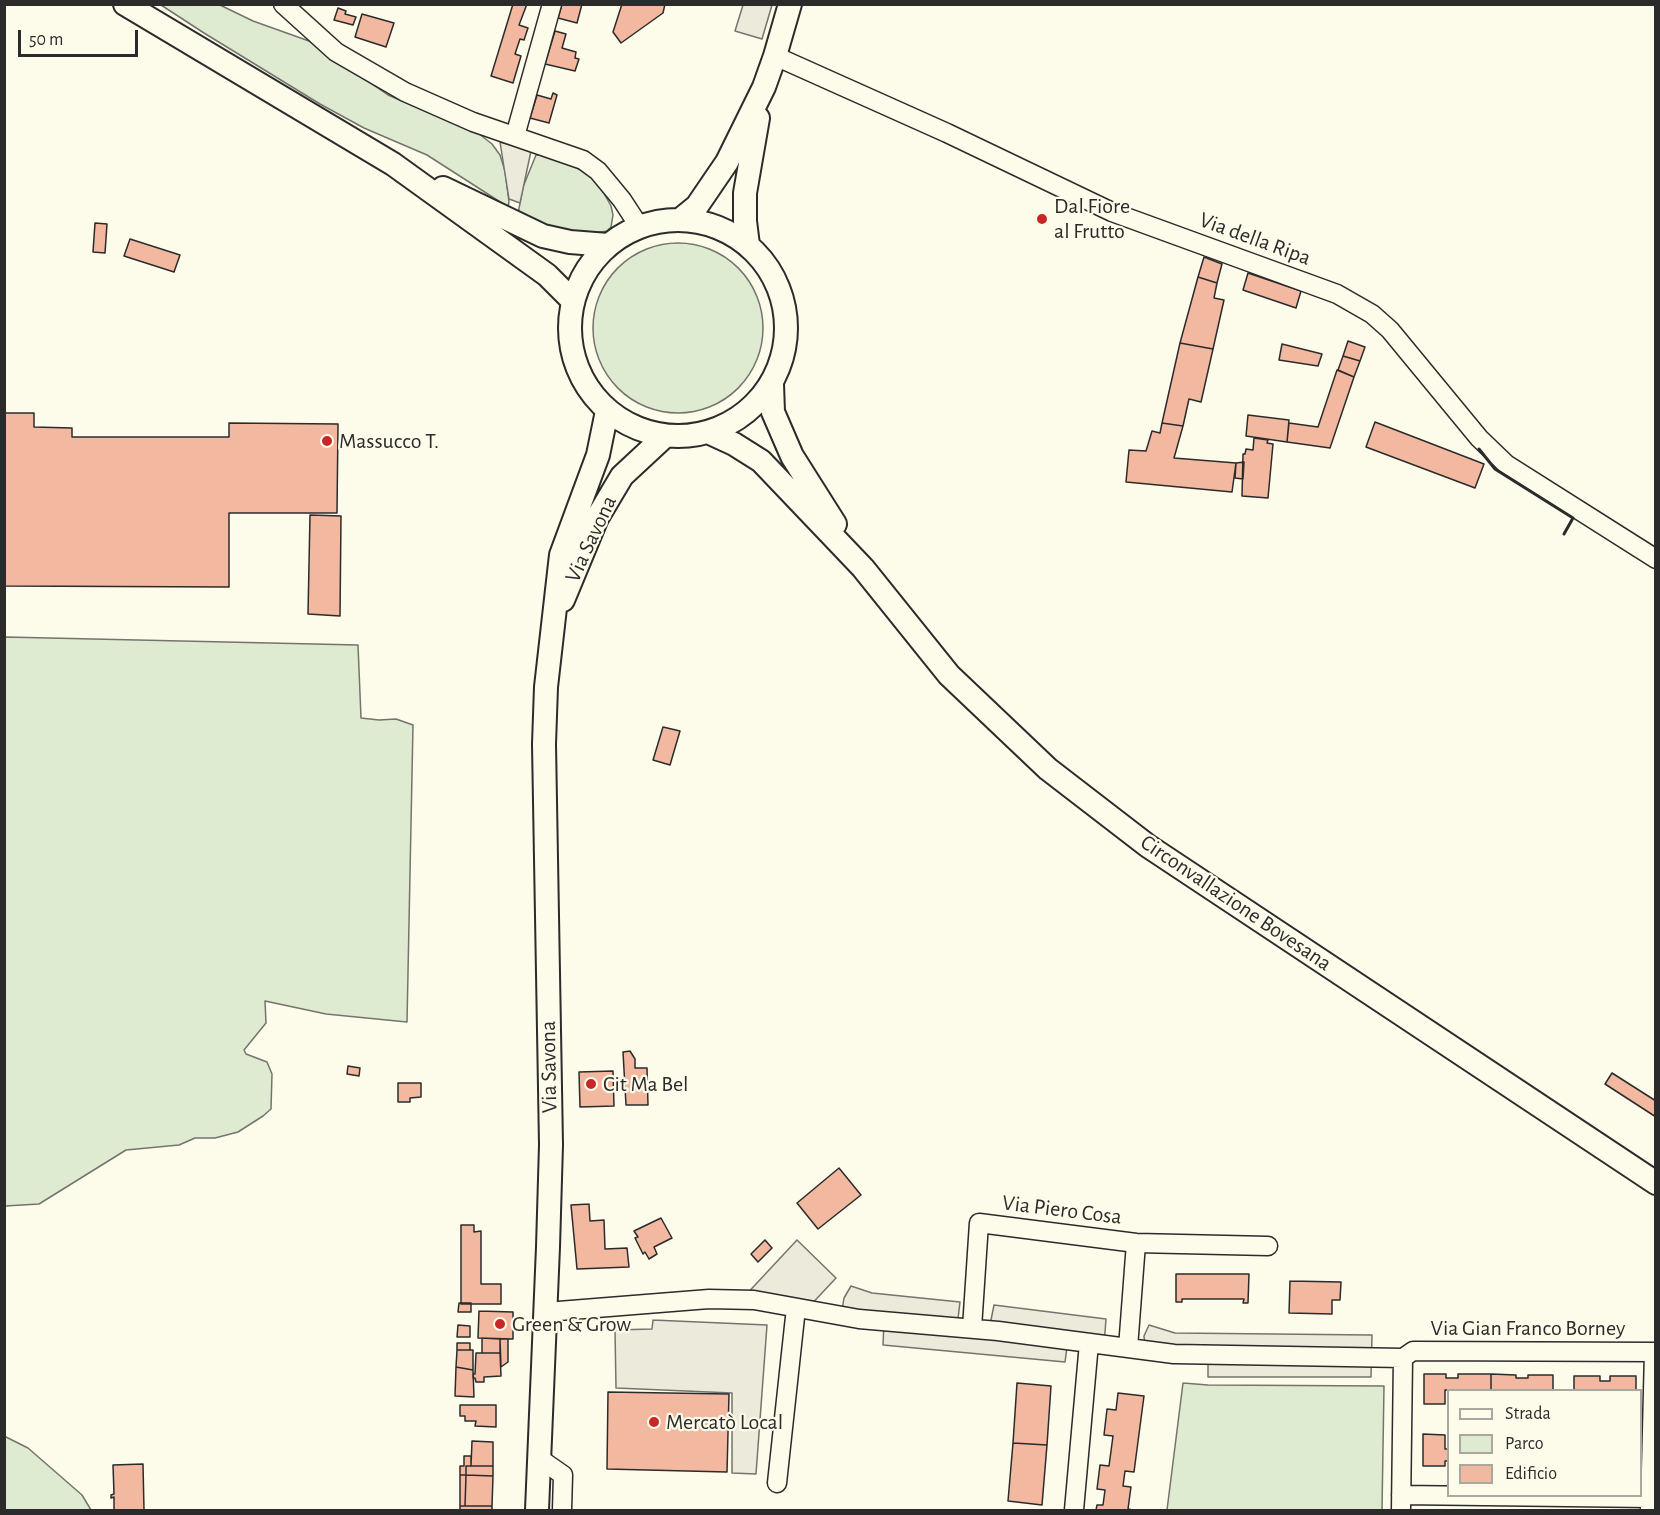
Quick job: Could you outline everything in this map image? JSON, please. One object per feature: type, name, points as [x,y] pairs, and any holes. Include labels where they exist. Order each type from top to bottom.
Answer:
[{"type":"main road","points":[[126,4],[478,215],[547,275],[573,301]]},
{"type":"main road","points":[[681,219],[697,206],[727,162],[764,87],[790,4]]},
{"type":"main road","points":[[748,245],[745,221],[746,193],[764,87]]},
{"type":"main road","points":[[478,215],[543,236],[570,242],[608,245]]},
{"type":"main road","points":[[681,219],[705,223],[728,231],[748,245],[774,277],[784,303],[787,331],[783,358],[772,384],[755,405],[734,422],[710,433],[687,437],[664,437],[644,432],[624,423],[607,411],[587,388],[574,361],[569,331],[573,301],[586,270],[608,245],[622,234],[639,226],[681,219]]},
{"type":"main road","name":"Circonvallazione Bovesana","points":[[772,384],[773,412],[792,456],[863,568]]},
{"type":"main road","name":"Via Savona","points":[[537,1510],[551,1145],[544,744],[546,687],[561,555],[598,455],[607,411]]},
{"type":"main road","name":"Circonvallazione Bovesana","points":[[710,433],[734,444],[761,461],[863,568],[949,675],[1048,770],[1148,846],[1656,1183]]},
{"type":"main road","name":"Via Savona","points":[[553,623],[602,510],[622,476],[664,437]]},
{"type":"street","points":[[515,136],[552,4]]},
{"type":"street","points":[[285,5],[336,52],[405,92],[473,122],[583,160],[604,178],[639,226]]},
{"type":"street","name":"Via della Ripa","points":[[775,56],[947,133],[1112,212],[1337,294],[1372,314],[1390,330],[1479,438],[1506,464],[1656,559]]},
{"type":"street","name":"Via Piero Cosa","points":[[972,1328],[979,1223],[1136,1243],[1268,1246]]},
{"type":"street","name":"Via Piero Cosa","points":[[1128,1348],[1136,1243]]},
{"type":"street","points":[[546,1312],[709,1299],[754,1300],[859,1319],[972,1328],[1128,1348]]},
{"type":"street","points":[[777,1483],[797,1308]]},
{"type":"street","points":[[1074,1510],[1089,1343]]},
{"type":"street","name":"Via Gian Franco Borney","points":[[1128,1348],[1174,1354],[1403,1358],[1413,1351],[1655,1352]]},
{"type":"street","points":[[1401,1503],[1650,1504],[1655,1352]]},
{"type":"street","name":"Via Gian Franco Borney","points":[[1401,1503],[1403,1358]]},
{"type":"street","points":[[540,1459],[563,1475],[562,1510]]},
{"type":"green space","points":[[161,5],[220,5],[253,21],[309,41],[388,95],[478,133],[492,144],[500,155],[505,171],[508,207],[427,155],[364,128],[320,104]]},
{"type":"green space","points":[[536,155],[564,161],[588,174],[600,186],[611,206],[613,215],[611,227],[607,231],[572,232],[552,228],[518,214],[523,187]]},
{"type":"green space","points":[[678,243],[710,250],[738,268],[756,296],[763,328],[756,360],[738,388],[710,406],[678,413],[646,406],[618,388],[600,360],[593,328],[600,296],[618,268],[646,250]]},
{"type":"green space","points":[[5,637],[358,645],[361,718],[396,719],[413,725],[407,1022],[326,1014],[265,1001],[266,1023],[244,1050],[246,1054],[267,1062],[272,1074],[271,1109],[263,1116],[238,1132],[215,1138],[195,1138],[179,1145],[126,1150],[39,1204],[5,1206]]},
{"type":"green space","points":[[1183,1383],[1384,1386],[1382,1510],[1167,1510]]},
{"type":"green space","points":[[4,1436],[28,1448],[82,1495],[91,1510],[5,1510]]},
{"type":"shaded area","points":[[743,5],[772,5],[762,39],[735,31]]},
{"type":"shaded area","points":[[500,142],[531,151],[520,203],[509,199]]},
{"type":"shaded area","points":[[797,1240],[836,1278],[807,1309],[742,1299]]},
{"type":"shaded area","points":[[851,1286],[872,1293],[960,1302],[957,1327],[989,1330],[994,1305],[1106,1319],[1104,1345],[1068,1340],[1065,1362],[883,1345],[884,1321],[841,1316],[844,1298]]},
{"type":"shaded area","points":[[653,1320],[767,1325],[756,1474],[732,1473],[732,1393],[616,1388],[615,1330],[652,1329]]},
{"type":"shaded area","points":[[1149,1325],[1175,1333],[1372,1335],[1371,1377],[1208,1377],[1208,1354],[1145,1350],[1144,1336]]},
{"type":"building","points":[[513,4],[527,4],[519,25],[528,28],[524,40],[520,39],[515,54],[521,56],[513,83],[491,76]]},
{"type":"building","points":[[562,4],[582,4],[577,23],[558,18]]},
{"type":"building","points":[[622,4],[665,4],[663,13],[621,43],[613,32]]},
{"type":"building","points":[[338,8],[346,11],[345,14],[356,17],[353,25],[334,20]]},
{"type":"building","points":[[362,14],[394,23],[386,47],[355,37]]},
{"type":"building","points":[[555,31],[566,34],[562,48],[576,52],[575,58],[579,59],[575,71],[545,64]]},
{"type":"building","points":[[553,93],[557,95],[549,123],[530,118],[537,95],[551,99]]},
{"type":"building","points":[[95,223],[107,224],[105,253],[93,252]]},
{"type":"building","points":[[130,239],[180,255],[174,272],[124,256]]},
{"type":"building","points":[[1204,257],[1222,264],[1217,283],[1198,277]]},
{"type":"building","points":[[1248,273],[1301,291],[1296,308],[1243,290]]},
{"type":"building","points":[[1198,277],[1217,283],[1214,298],[1224,300],[1213,349],[1180,343]]},
{"type":"building","points":[[1348,341],[1365,347],[1360,361],[1343,356]]},
{"type":"building","points":[[1180,343],[1213,349],[1201,402],[1189,399],[1183,426],[1162,423]]},
{"type":"building","points":[[1282,344],[1322,354],[1318,366],[1279,360]]},
{"type":"building","points":[[1343,356],[1360,361],[1354,377],[1338,370]]},
{"type":"building","points":[[1337,370],[1354,377],[1330,448],[1287,442],[1289,423],[1318,427]]},
{"type":"building","points":[[4,413],[34,413],[34,427],[72,428],[72,437],[229,437],[229,423],[338,424],[337,513],[229,513],[229,587],[4,586]]},
{"type":"building","points":[[1248,415],[1289,420],[1287,442],[1246,436]]},
{"type":"building","points":[[1375,422],[1484,464],[1475,488],[1366,447]]},
{"type":"building","points":[[1162,423],[1183,426],[1174,458],[1236,463],[1232,492],[1126,482],[1129,450],[1146,451],[1152,431],[1160,433]]},
{"type":"building","points":[[1254,438],[1268,440],[1267,443],[1273,444],[1268,498],[1242,496],[1243,454],[1246,449],[1253,450]]},
{"type":"building","points":[[1244,462],[1243,479],[1235,478],[1236,463]]},
{"type":"building","points":[[310,515],[341,516],[340,616],[308,614]]},
{"type":"building","points":[[663,727],[680,731],[670,765],[653,760]]},
{"type":"building","points":[[630,1051],[635,1059],[635,1068],[647,1068],[648,1105],[626,1105],[623,1052]]},
{"type":"building","points":[[348,1066],[360,1068],[359,1076],[347,1074]]},
{"type":"building","points":[[613,1071],[614,1106],[580,1107],[579,1072]]},
{"type":"building","points":[[1612,1073],[1656,1101],[1656,1117],[1605,1084]]},
{"type":"building","points":[[398,1083],[421,1083],[421,1097],[410,1098],[410,1102],[398,1102]]},
{"type":"building","points":[[839,1168],[861,1195],[818,1229],[797,1203]]},
{"type":"building","points":[[589,1204],[590,1221],[604,1220],[605,1249],[627,1248],[629,1267],[577,1269],[571,1205]]},
{"type":"building","points":[[661,1218],[672,1238],[654,1247],[657,1254],[649,1259],[645,1252],[643,1254],[634,1231]]},
{"type":"building","points":[[461,1225],[474,1225],[474,1232],[481,1231],[481,1284],[501,1284],[501,1304],[461,1304]]},
{"type":"building","points":[[765,1240],[772,1248],[758,1262],[751,1254]]},
{"type":"building","points":[[1176,1274],[1249,1274],[1248,1303],[1243,1303],[1244,1299],[1182,1299],[1182,1302],[1176,1302]]},
{"type":"building","points":[[1290,1281],[1341,1282],[1340,1300],[1332,1300],[1332,1314],[1289,1313]]},
{"type":"building","points":[[459,1303],[471,1303],[471,1312],[458,1312]]},
{"type":"building","points":[[479,1311],[513,1312],[513,1339],[478,1338]]},
{"type":"building","points":[[458,1325],[470,1326],[470,1337],[457,1337]]},
{"type":"building","points":[[482,1338],[500,1339],[500,1353],[482,1353]]},
{"type":"building","points":[[500,1339],[508,1339],[508,1362],[501,1367]]},
{"type":"building","points":[[457,1343],[470,1343],[470,1350],[457,1350]]},
{"type":"building","points":[[457,1350],[473,1350],[473,1370],[456,1367]]},
{"type":"building","points":[[476,1353],[500,1353],[501,1376],[484,1377],[484,1382],[476,1382],[473,1374],[475,1374]]},
{"type":"building","points":[[456,1367],[473,1370],[474,1397],[455,1396]]},
{"type":"building","points":[[1424,1374],[1446,1374],[1446,1378],[1458,1378],[1458,1374],[1491,1374],[1491,1389],[1447,1389],[1445,1390],[1445,1404],[1424,1404]]},
{"type":"building","points":[[1491,1374],[1516,1375],[1516,1378],[1528,1378],[1528,1375],[1553,1375],[1553,1389],[1491,1389]]},
{"type":"building","points":[[1574,1376],[1600,1376],[1600,1381],[1610,1381],[1610,1376],[1636,1376],[1636,1389],[1574,1389]]},
{"type":"building","points":[[1017,1383],[1051,1386],[1047,1445],[1013,1443]]},
{"type":"building","points":[[608,1392],[729,1394],[727,1472],[607,1469]]},
{"type":"building","points":[[1118,1393],[1144,1396],[1134,1472],[1125,1471],[1123,1486],[1131,1487],[1128,1509],[1133,1510],[1096,1510],[1097,1505],[1103,1505],[1105,1490],[1097,1489],[1100,1465],[1109,1466],[1113,1436],[1104,1435],[1107,1409],[1116,1410]]},
{"type":"building","points":[[460,1405],[496,1405],[496,1427],[475,1426],[476,1421],[465,1421],[465,1416],[460,1416]]},
{"type":"building","points":[[1423,1434],[1445,1435],[1447,1461],[1445,1461],[1445,1466],[1423,1466]]},
{"type":"building","points":[[472,1441],[493,1442],[493,1466],[471,1466]]},
{"type":"building","points":[[1013,1443],[1047,1445],[1042,1505],[1008,1501]]},
{"type":"building","points":[[464,1456],[471,1456],[471,1466],[466,1466],[466,1475],[460,1475],[460,1466],[464,1466]]},
{"type":"building","points":[[143,1464],[144,1510],[114,1510],[114,1497],[111,1498],[114,1494],[113,1465]]},
{"type":"building","points":[[466,1466],[493,1466],[493,1476],[466,1475]]},
{"type":"building","points":[[460,1475],[466,1475],[465,1506],[460,1506]]},
{"type":"building","points":[[466,1475],[493,1476],[492,1506],[465,1506]]},
{"type":"building","points":[[460,1506],[492,1506],[492,1510],[460,1510]]},
{"type":"wall","points":[[1479,449],[1495,469],[1573,518],[1564,534]]},
{"type":"place","name":"Dal Fiore al Frutto","points":[[1042,219]]},
{"type":"place","name":"Massucco T.","points":[[327,441]]},
{"type":"place","name":"Cit Ma Bel","points":[[591,1084]]},
{"type":"place","name":"Green & Grow","points":[[500,1324]]},
{"type":"place","name":"Mercatò Local","points":[[654,1422]]}]
